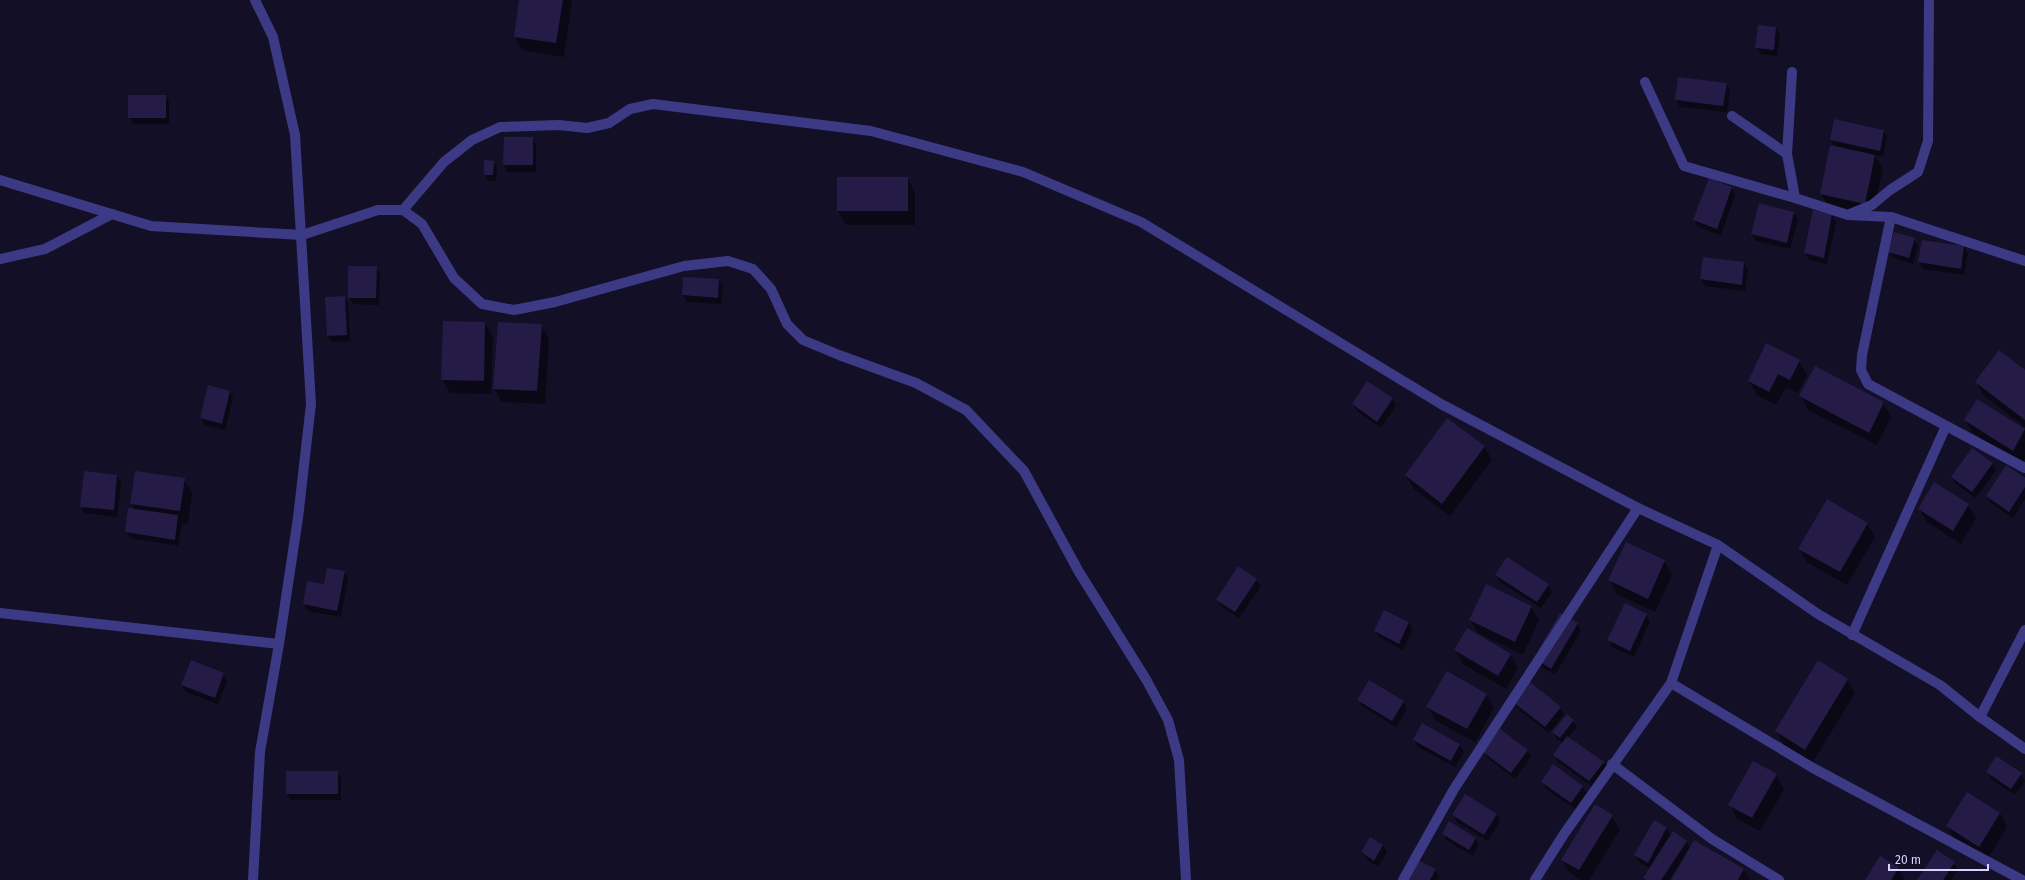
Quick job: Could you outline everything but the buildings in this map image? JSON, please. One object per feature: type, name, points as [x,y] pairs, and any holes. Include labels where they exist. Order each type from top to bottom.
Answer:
[{"type":"street","points":[[253,880],[260,752],[279,644],[298,518],[310,404],[302,235],[295,135],[273,36],[255,0]]},
{"type":"street","points":[[1848,215],[1872,205],[1890,190],[1918,172],[1928,141],[1929,0]]},
{"type":"street","points":[[1792,72],[1787,154],[1795,198]]},
{"type":"street","points":[[1645,82],[1684,166],[1848,215],[1891,217],[2025,261]]},
{"type":"street","points":[[403,210],[444,162],[472,140],[500,127],[559,125],[587,128],[609,123],[630,109],[653,104],[871,131],[1022,172],[1141,222],[1441,404],[1638,508],[1718,545],[1818,614],[1940,685],[1980,717],[2025,749]]},
{"type":"street","points":[[1732,116],[1787,154]]},
{"type":"street","points":[[0,180],[151,226],[302,235],[378,210],[403,210],[422,224],[454,278],[482,304],[514,310],[555,302],[684,266],[728,261],[753,269],[770,289],[787,324],[803,340],[839,355],[916,383],[966,410],[1024,471],[1079,572],[1147,681],[1168,720],[1179,760],[1186,880]]},
{"type":"street","points":[[0,259],[45,249],[112,214]]},
{"type":"street","points":[[1891,217],[1862,355],[1861,370],[1868,384],[2025,468]]},
{"type":"street","points":[[1852,634],[1946,426]]},
{"type":"street","points":[[1403,880],[1454,789],[1638,508]]},
{"type":"street","points":[[1535,880],[1564,834],[1612,764],[1671,683],[1718,545]]},
{"type":"street","points":[[0,613],[279,644]]},
{"type":"street","points":[[1980,717],[2025,630]]},
{"type":"street","points":[[1671,683],[1813,768],[2022,880]]},
{"type":"street","points":[[1612,764],[1712,839],[1780,880]]}]
